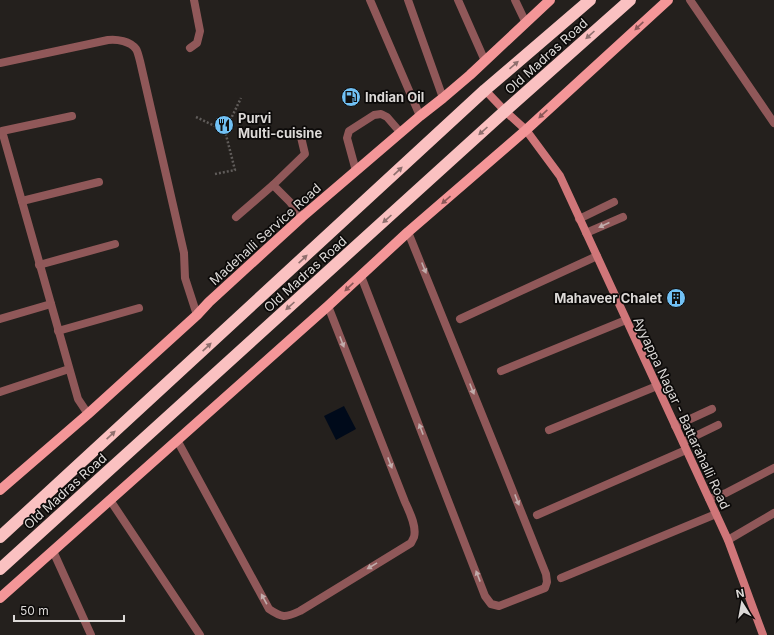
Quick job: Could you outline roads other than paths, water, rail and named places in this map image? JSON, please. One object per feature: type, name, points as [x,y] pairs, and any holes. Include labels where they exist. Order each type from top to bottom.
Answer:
[{"type":"highway","name":"Old Madras Road","points":[[0,537],[485,90],[590,0]]},
{"type":"highway","name":"Old Madras Road","points":[[0,569],[505,111],[630,0]]},
{"type":"main road","name":"Madehalli Service Road","points":[[0,490],[88,414],[302,217],[400,132],[443,98],[550,0]]},
{"type":"main road","points":[[0,598],[328,306],[408,232],[526,130],[668,0]]},
{"type":"main road","name":"Ayyappa Nagar - Battarahalli Road","points":[[485,90],[526,130],[560,176],[728,540],[763,635]]},
{"type":"street","points":[[190,48],[197,42],[200,31],[194,0]]},
{"type":"street","points":[[370,0],[420,116]]},
{"type":"street","points":[[408,0],[443,98]]},
{"type":"street","points":[[458,0],[485,61]]},
{"type":"street","points":[[515,0],[526,23]]},
{"type":"street","points":[[690,0],[774,123]]},
{"type":"street","points":[[0,63],[116,39],[129,43],[136,49],[184,253],[185,278],[196,315]]},
{"type":"street","points":[[356,171],[346,138],[349,131],[374,115],[381,114],[387,117],[400,132]]},
{"type":"street","points":[[72,116],[2,131],[69,370],[78,399],[88,414]]},
{"type":"street","points":[[236,217],[273,185],[305,154],[300,133]]},
{"type":"street","points":[[22,202],[98,182]]},
{"type":"street","points":[[273,185],[302,217]]},
{"type":"street","points":[[580,219],[614,202]]},
{"type":"street","points":[[586,234],[623,217]]},
{"type":"street","points":[[361,276],[485,596],[491,604],[499,606],[545,588],[546,574],[408,232]]},
{"type":"street","points":[[39,264],[115,244]]},
{"type":"street","points":[[460,319],[597,256]]},
{"type":"street","points":[[0,318],[51,304]]},
{"type":"street","points":[[177,440],[269,609],[277,615],[284,616],[300,611],[411,543],[414,536],[414,528],[409,510],[328,306]]},
{"type":"street","points":[[58,331],[139,308]]},
{"type":"street","points":[[501,371],[626,320]]},
{"type":"street","points":[[0,392],[69,370]]},
{"type":"street","points":[[549,430],[657,386]]},
{"type":"street","points":[[675,426],[712,409]]},
{"type":"street","points":[[682,442],[718,425]]},
{"type":"street","points":[[536,515],[686,450]]},
{"type":"street","points":[[709,499],[726,493],[774,468]]},
{"type":"street","points":[[110,500],[200,635]]},
{"type":"street","points":[[561,578],[716,514]]},
{"type":"street","points":[[728,540],[774,514]]},
{"type":"street","points":[[53,551],[91,635]]},
{"type":"water","points":[[344,406],[356,429],[336,440],[324,416]]},
{"type":"place","name":"Indian Oil","points":[[351,97]]},
{"type":"place","name":"Purvi Multi-cuisine","points":[[224,125]]},
{"type":"place","name":"Mahaveer Chalet","points":[[676,298]]}]
